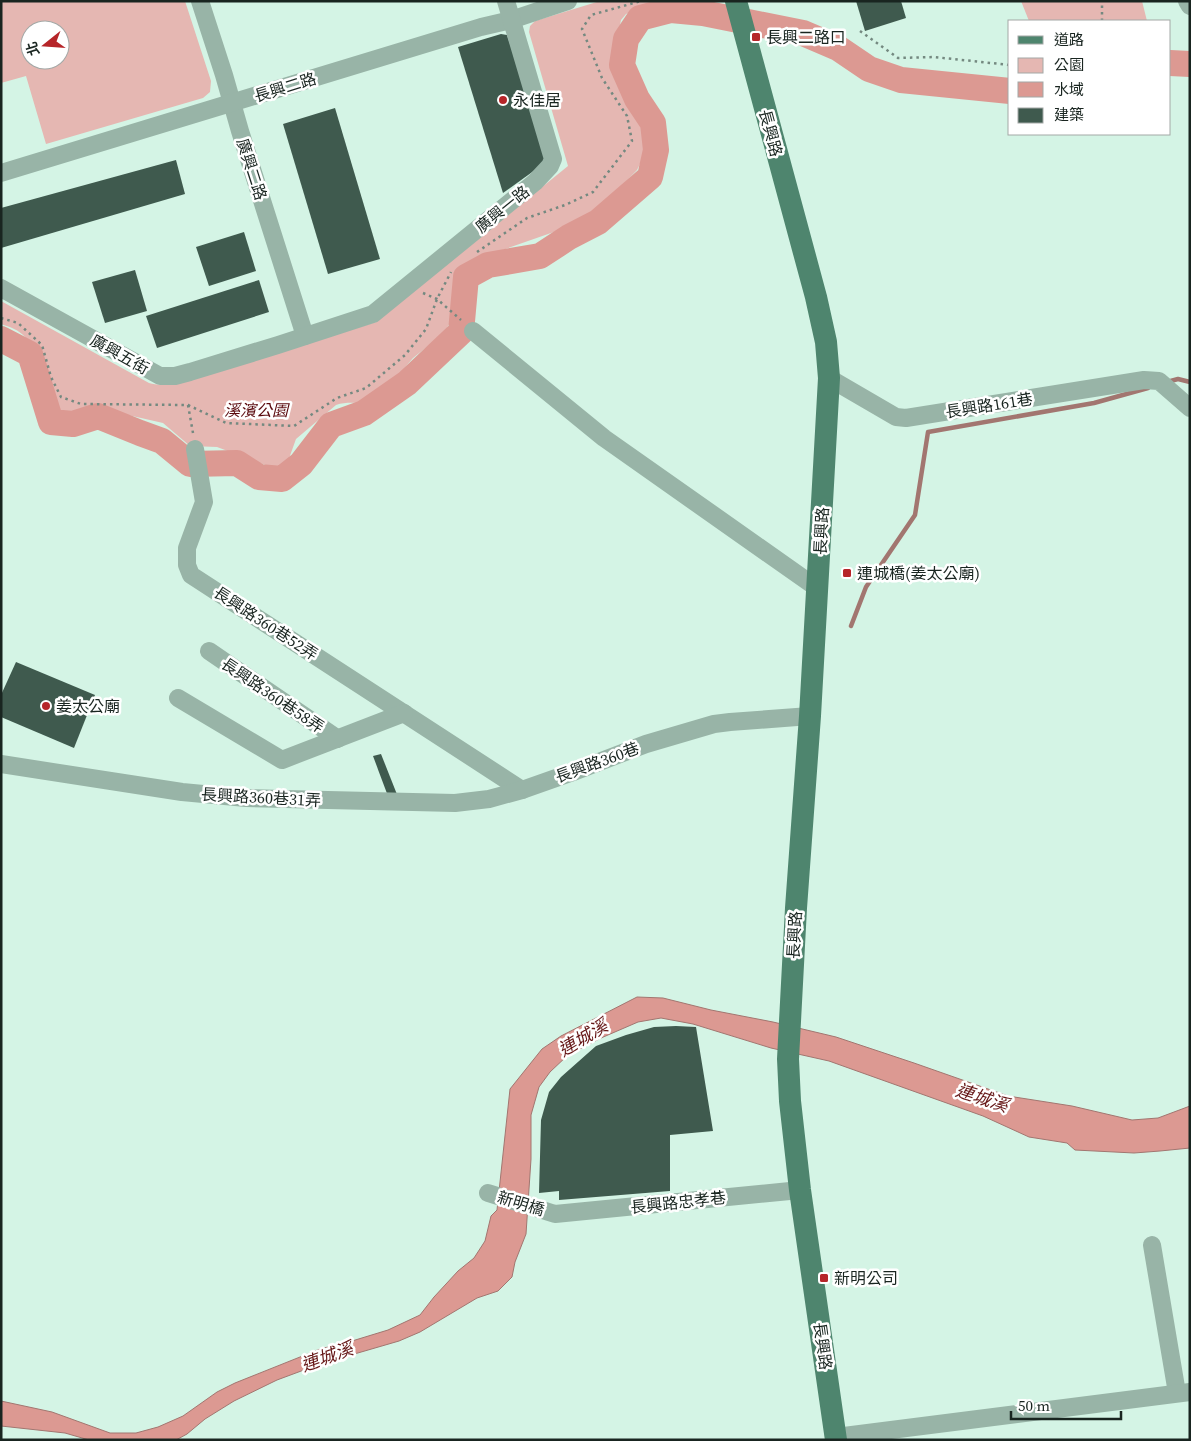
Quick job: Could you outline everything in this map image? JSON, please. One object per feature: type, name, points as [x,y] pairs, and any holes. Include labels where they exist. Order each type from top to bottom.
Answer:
[{"type":"main road","name":"長興路","points":[[737,5],[816,297],[826,342],[829,378],[789,1038],[790,1101],[800,1190],[836,1438]]},
{"type":"street","name":"廣興二路","points":[[200,1],[305,336]]},
{"type":"street","name":"廣興一路","points":[[305,336],[373,314],[535,182],[550,166],[553,159],[506,1]]},
{"type":"street","name":"長興二路","points":[[1,174],[481,27],[511,20],[568,1]]},
{"type":"street","points":[[1187,1],[1190,6]]},
{"type":"street","name":"廣興五街","points":[[1,288],[160,376],[176,376],[305,336]]},
{"type":"street","points":[[473,332],[604,438],[817,588]]},
{"type":"street","name":"長興路161巷","points":[[829,378],[896,416],[906,418],[1144,380],[1159,381],[1185,402]]},
{"type":"street","name":"長興路360巷52弄","points":[[195,450],[204,502],[187,548],[187,565],[191,574],[404,713]]},
{"type":"street","name":"長興路360巷58弄","points":[[208,651],[338,739]]},
{"type":"street","points":[[178,698],[282,760],[404,713],[522,790]]},
{"type":"street","name":"長興路360巷","points":[[522,790],[646,744],[714,724],[810,716]]},
{"type":"street","name":"長興路360巷31弄","points":[[1,764],[182,792],[246,798],[455,803],[489,799],[522,790]]},
{"type":"street","name":"長興路忠孝巷","points":[[555,1214],[800,1190]]},
{"type":"street","name":"新明橋","points":[[488,1193],[555,1214]]},
{"type":"street","points":[[836,1438],[1183,1393],[1152,1245]]},
{"type":"path","points":[[474,254],[527,218],[565,205],[593,192],[632,141],[627,116],[602,78],[582,29],[591,16],[641,1]]},
{"type":"path","points":[[1102,1],[1102,20]]},
{"type":"path","points":[[860,31],[898,58],[934,57],[1008,65]]},
{"type":"path","points":[[1,318],[18,323],[42,345],[51,377],[61,397],[81,404],[188,405],[226,423],[294,426],[337,398],[366,388],[406,355],[426,329],[437,299],[453,269]]},
{"type":"path","points":[[409,286],[437,299],[473,332]]},
{"type":"path","points":[[188,405],[195,450]]},
{"type":"green space","points":[[1,1],[185,1],[211,81],[210,92],[203,98],[46,144],[26,76],[1,83]]},
{"type":"green space","name":"溪濱公園","points":[[600,1],[664,1],[650,4],[626,14],[621,20],[615,49],[615,72],[619,83],[625,95],[643,115],[648,133],[649,146],[637,170],[607,201],[591,214],[571,226],[477,259],[465,266],[457,283],[459,307],[444,333],[413,358],[377,400],[367,403],[336,405],[296,439],[287,464],[279,470],[217,447],[190,446],[163,423],[106,410],[87,411],[65,419],[60,418],[55,412],[40,363],[31,344],[20,332],[1,324],[1,301],[149,383],[158,385],[185,381],[376,322],[568,166],[529,32],[530,26],[535,21]]},
{"type":"green space","points":[[1021,1],[1142,1],[1147,20],[1029,20]]},
{"type":"water","name":"連城溪","points":[[637,997],[663,998],[836,1037],[1008,1096],[1072,1106],[1132,1120],[1158,1118],[1190,1106],[1190,1148],[1134,1153],[1075,1150],[1067,1143],[1029,1137],[983,1116],[829,1061],[771,1048],[693,1024],[661,1018],[638,1022],[568,1055],[550,1072],[539,1087],[531,1115],[531,1159],[526,1234],[515,1262],[512,1277],[498,1291],[477,1298],[420,1332],[399,1341],[320,1364],[277,1380],[234,1401],[176,1440],[89,1440],[65,1433],[1,1426],[1,1401],[52,1412],[110,1433],[136,1433],[158,1427],[183,1416],[217,1392],[235,1383],[320,1349],[388,1330],[420,1315],[458,1271],[474,1258],[485,1241],[491,1216],[497,1210],[510,1089],[542,1049],[561,1036]]},
{"type":"building","points":[[856,1],[901,1],[906,18],[865,31]]},
{"type":"building","name":"永佳居","points":[[501,34],[507,35],[548,153],[542,165],[503,193],[458,47]]},
{"type":"building","points":[[335,108],[380,259],[328,274],[283,124]]},
{"type":"building","points":[[176,160],[185,194],[1,248],[1,208]]},
{"type":"building","points":[[244,232],[256,271],[209,286],[196,247]]},
{"type":"building","points":[[135,270],[147,311],[105,323],[92,282]]},
{"type":"building","points":[[259,280],[269,312],[157,348],[146,316]]},
{"type":"building","name":"姜太公廟","points":[[16,662],[95,695],[74,748],[1,717],[1,695]]},
{"type":"building","points":[[381,754],[400,802],[392,807],[373,756]]},
{"type":"building","points":[[654,1027],[696,1027],[713,1131],[670,1135],[670,1191],[559,1200],[559,1191],[539,1193],[541,1120],[549,1092],[561,1077],[596,1046]]},
{"type":"waterway","points":[[1,339],[30,354],[51,422],[73,424],[98,416],[162,441],[190,464],[237,463],[259,477],[282,479],[301,464],[331,425],[364,413],[407,383],[461,332],[466,277],[488,265],[540,256],[569,237],[598,222],[650,177],[656,150],[653,123],[637,99],[622,65],[626,39],[640,18],[671,10],[703,13],[803,33],[838,48],[869,69],[901,80],[1008,91]]},
{"type":"waterway","points":[[1171,63],[1190,64]]},
{"type":"waterway","points":[[1167,382],[1178,379],[1190,382]]},
{"type":"waterway","points":[[851,626],[866,587],[915,515],[928,432],[1094,403],[1148,388]]},
{"type":"place","name":"長興二路口","points":[[756,37]]},
{"type":"place","name":"永佳居","points":[[503,100]]},
{"type":"place","name":"連城橋(姜太公廟)","points":[[847,573]]},
{"type":"place","name":"姜太公廟","points":[[46,706]]},
{"type":"place","name":"新明公司","points":[[824,1278]]}]
